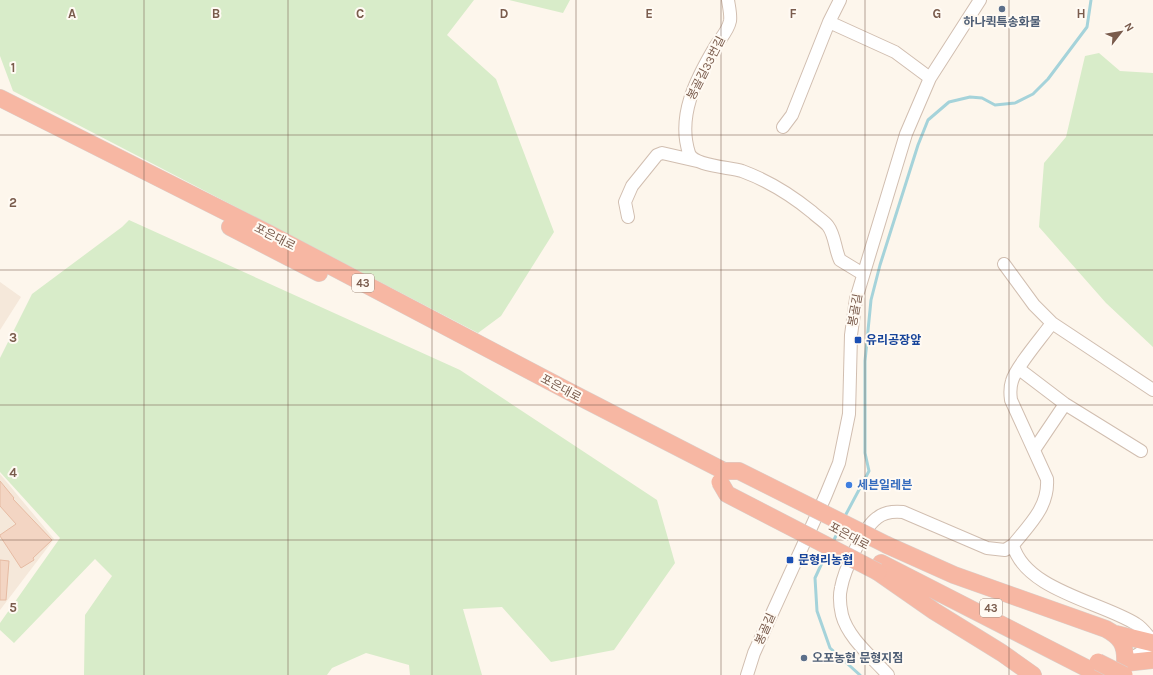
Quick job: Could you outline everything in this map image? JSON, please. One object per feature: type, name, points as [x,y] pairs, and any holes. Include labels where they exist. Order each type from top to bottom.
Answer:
[{"type":"highway","name":"포은대로","points":[[0,98],[268,233],[579,397],[722,477]]},
{"type":"highway","name":"포은대로","points":[[0,111],[722,477]]},
{"type":"highway","points":[[1033,675],[1002,653],[934,611],[882,559],[739,471],[722,477],[727,494],[882,559],[954,575],[1106,629],[1116,634],[1153,643]]},
{"type":"highway","name":"43","points":[[882,559],[1098,670],[1125,669]]},
{"type":"highway","points":[[1116,634],[1123,642],[1126,651],[1125,669],[1153,660]]},
{"type":"highway","points":[[1002,653],[1013,675]]},
{"type":"street","name":"봉골길33번길","points":[[697,161],[689,155],[685,113],[690,98],[715,47],[729,26],[730,19],[728,0]]},
{"type":"street","points":[[783,127],[792,115],[829,22],[840,0]]},
{"type":"street","name":"봉골길","points":[[747,675],[754,653],[825,497],[838,464],[849,414],[853,317],[863,274],[906,134],[930,78],[980,0]]},
{"type":"street","points":[[829,22],[895,52],[930,78]]},
{"type":"street","points":[[628,217],[625,202],[630,192],[657,155],[662,153],[740,170],[774,184],[793,197],[827,225],[832,232],[840,260],[863,274]]},
{"type":"street","points":[[1004,264],[1034,305],[1052,323],[1153,390]]},
{"type":"street","points":[[888,675],[848,629],[842,615],[840,601],[844,576],[868,527],[877,517],[886,513],[903,512],[987,548],[1005,550],[1013,545],[1039,512],[1048,490],[1047,479],[1011,400],[1010,390],[1012,380],[1052,323]]},
{"type":"street","points":[[1019,369],[1065,404],[1141,451]]},
{"type":"street","points":[[1034,450],[1065,404]]},
{"type":"street","points":[[1013,545],[1015,553],[1022,562],[1049,584],[1137,624],[1153,643],[1125,669]]},
{"type":"street","points":[[1116,634],[1121,632],[1123,627],[1123,622],[1117,615]]},
{"type":"shaded area","points":[[0,282],[21,297],[0,330]]},
{"type":"shaded area","points":[[0,474],[54,539],[0,610]]},
{"type":"green space","points":[[0,0],[474,0],[447,35],[496,79],[554,232],[501,316],[478,333],[13,91],[0,56]]},
{"type":"green space","points":[[509,0],[570,0],[563,13]]},
{"type":"green space","points":[[1099,53],[1120,71],[1153,73],[1153,347],[1106,303],[1039,227],[1044,163],[1066,137],[1085,56]]},
{"type":"green space","points":[[129,220],[460,370],[657,500],[675,563],[614,650],[551,662],[502,607],[463,609],[482,675],[410,675],[409,665],[366,653],[332,668],[327,675],[84,675],[85,615],[112,576],[95,559],[14,643],[0,630],[0,623],[60,538],[0,472],[0,358],[32,294],[122,227]]},
{"type":"building","points":[[0,481],[14,498],[13,499],[52,540],[33,558],[34,560],[21,568],[0,536],[16,524],[0,506]]},
{"type":"building","points":[[0,560],[9,561],[6,600],[0,600]]},
{"type":"waterway","points":[[844,518],[869,471],[865,453],[865,361],[871,300],[880,265],[918,145],[928,120],[949,102],[970,97],[982,98],[995,105],[1015,103],[1033,94],[1048,79],[1087,27],[1091,0]]},
{"type":"waterway","points":[[833,542],[840,527]]},
{"type":"waterway","points":[[827,552],[815,578],[817,611],[830,648],[860,675]]},
{"type":"place","name":"하나퀵특송화물","points":[[1002,9]]},
{"type":"place","name":"유리공장앞","points":[[858,340]]},
{"type":"place","name":"세븐일레븐","points":[[849,485]]},
{"type":"place","name":"문형리농협","points":[[790,560]]},
{"type":"place","name":"오포농협 문형지점","points":[[804,658]]}]
